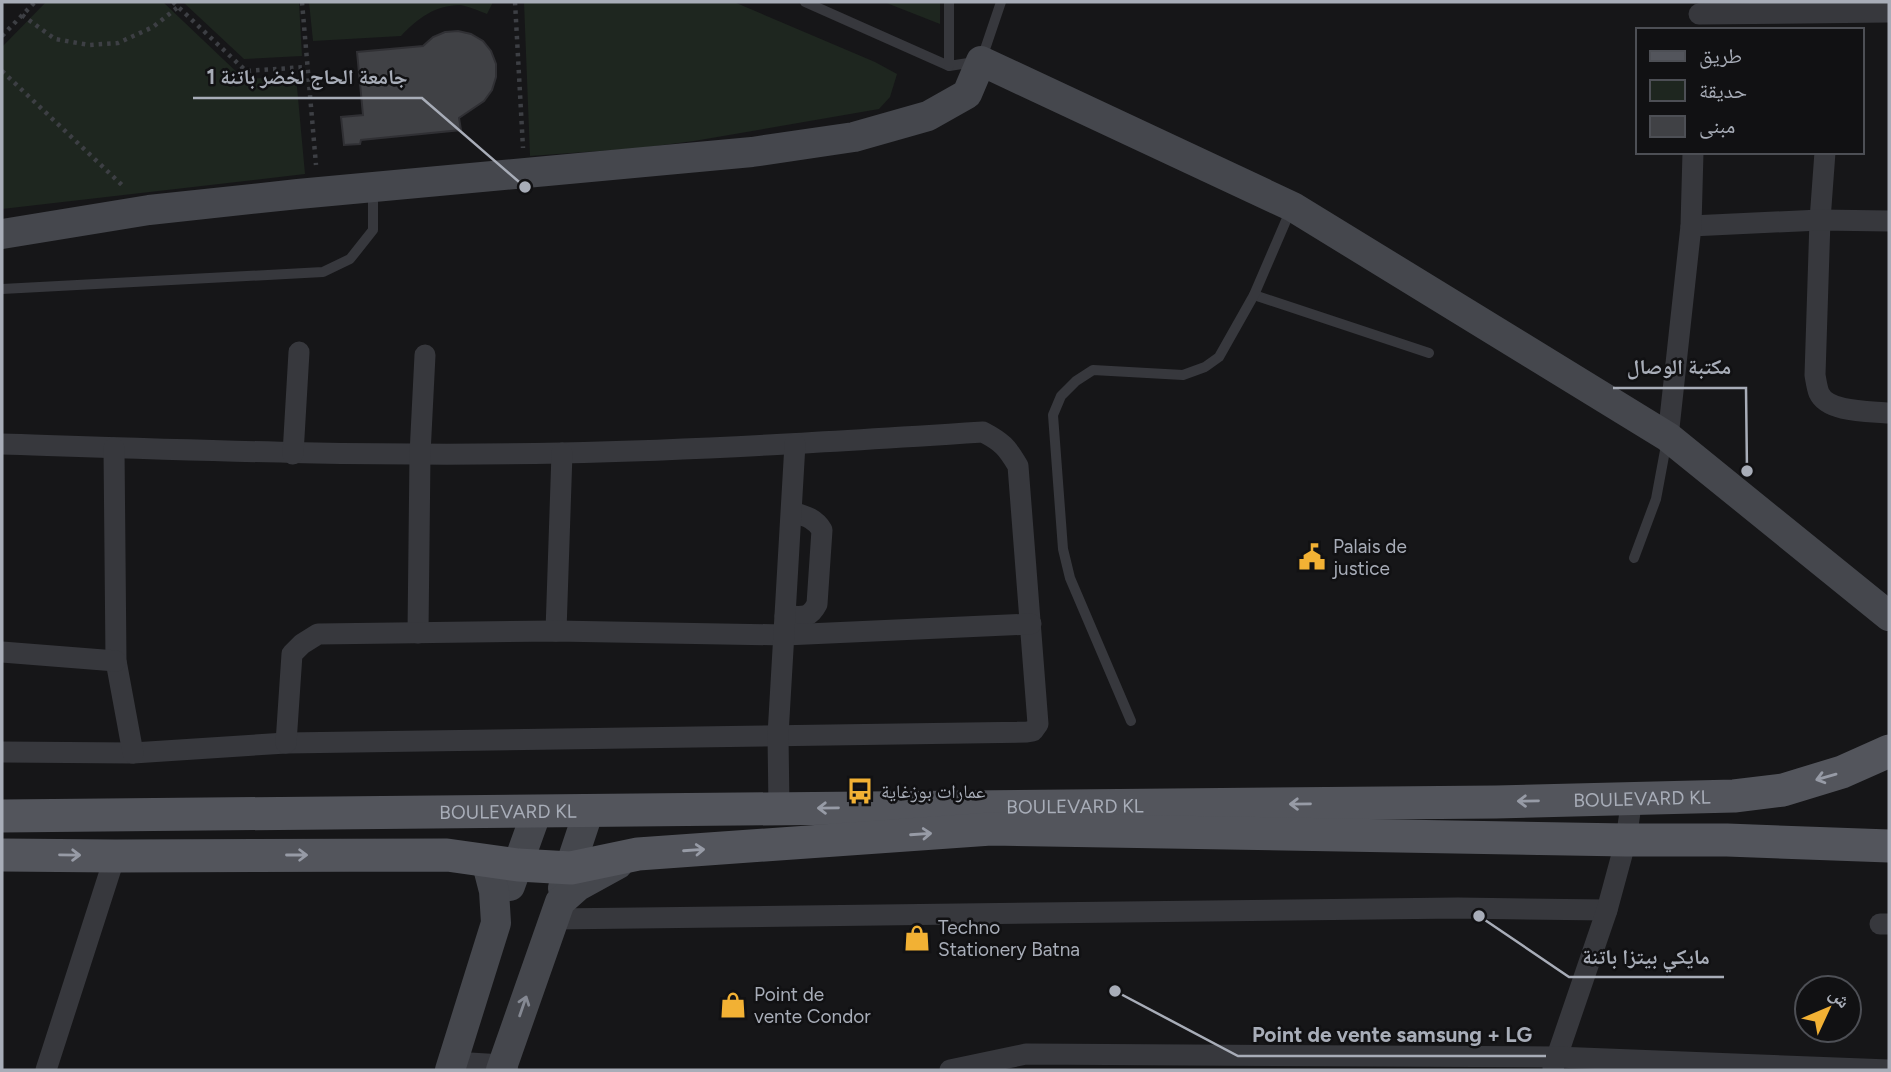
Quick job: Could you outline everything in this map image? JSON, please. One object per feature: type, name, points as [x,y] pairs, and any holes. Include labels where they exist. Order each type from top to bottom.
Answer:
[{"type":"main road","name":"BOULEVARD KL","points":[[2,816],[1468,802],[1734,796],[1783,790],[1842,772],[1889,751]]},
{"type":"main road","name":"BOULEVARD KL","points":[[2,855],[447,855],[519,865],[571,868],[638,854],[991,829],[1727,840],[1889,846]]},
{"type":"street","points":[[1699,15],[1810,7],[1834,21],[1889,12]]},
{"type":"street","points":[[2,234],[149,210],[752,152],[855,137],[928,116],[967,94],[981,61],[1293,207],[1668,437],[1889,617]]},
{"type":"street","points":[[1668,437],[1691,226],[1693,154]]},
{"type":"street","points":[[1825,154],[1815,376],[1819,394],[1829,404],[1844,409],[1889,413]]},
{"type":"street","points":[[1691,226],[1821,220],[1889,221]]},
{"type":"street","points":[[293,454],[299,352]]},
{"type":"street","points":[[418,633],[420,454],[425,355]]},
{"type":"street","points":[[2,444],[293,454],[562,453],[795,444],[983,432],[1008,449],[1017,466],[1038,724],[1032,731],[286,743],[132,752],[2,752]]},
{"type":"street","points":[[779,808],[778,735],[795,444]]},
{"type":"street","points":[[114,448],[116,661],[132,752]]},
{"type":"street","points":[[556,631],[562,453]]},
{"type":"street","points":[[785,626],[813,612],[817,604],[822,530],[812,518],[792,512]]},
{"type":"street","points":[[286,743],[292,654],[318,634],[1031,624]]},
{"type":"street","points":[[2,652],[116,661]]},
{"type":"street","points":[[1554,1064],[1607,910],[1626,840],[1632,798]]},
{"type":"street","points":[[537,811],[496,923],[452,1066],[504,1069],[589,810]]},
{"type":"street","points":[[556,910],[578,886],[638,854]]},
{"type":"street","points":[[46,1070],[115,856]]},
{"type":"street","points":[[486,860],[494,891],[496,923]]},
{"type":"street","points":[[556,910],[1607,910]]},
{"type":"street","points":[[950,1070],[1026,1054],[1889,1070]]},
{"type":"lane","points":[[805,2],[949,66],[981,61],[1001,2]]},
{"type":"lane","points":[[949,2],[949,66]]},
{"type":"lane","points":[[2,289],[323,272],[350,259],[373,230],[373,187]]},
{"type":"lane","points":[[1131,721],[1070,578],[1063,549],[1053,415],[1061,396],[1076,381],[1093,370],[1183,375],[1205,367],[1219,357],[1254,295],[1293,207]]},
{"type":"lane","points":[[1254,295],[1429,352]]},
{"type":"lane","points":[[1634,558],[1657,499],[1668,437]]},
{"type":"path","points":[[2,36],[35,2]]},
{"type":"path","points":[[173,2],[246,71],[306,67]]},
{"type":"path","points":[[302,2],[318,192]]},
{"type":"path","points":[[515,2],[524,173]]},
{"type":"path","points":[[22,15],[55,39],[89,45],[118,43],[153,27],[178,7]]},
{"type":"path","points":[[2,71],[149,210]]},
{"type":"green space","points":[[46,2],[163,2],[244,79],[296,76],[305,174],[2,209],[2,47]]},
{"type":"green space","points":[[183,2],[299,2],[302,56],[244,59]]},
{"type":"green space","points":[[309,2],[493,2],[487,14],[460,5],[442,7],[420,19],[401,36],[313,41]]},
{"type":"green space","points":[[524,2],[734,2],[897,74],[890,97],[879,109],[694,141],[530,156]]},
{"type":"green space","points":[[884,2],[940,2],[940,24]]},
{"type":"building","points":[[458,31],[483,41],[496,64],[492,90],[484,101],[459,118],[461,130],[361,140],[360,144],[344,145],[341,117],[363,115],[357,52],[423,46],[433,37]]},
{"type":"place","name":"جامعة الحاج لخضر باتنة 1","points":[[525,187]]},
{"type":"place","name":"مكتبة الوصال","points":[[1747,471]]},
{"type":"place","name":"Palais de justice","points":[[1312,557]]},
{"type":"place","name":"عمارات بوزغاية","points":[[860,791]]},
{"type":"place","name":"مايكي بيتزا باتنة","points":[[1479,916]]},
{"type":"place","name":"Techno Stationery Batna","points":[[917,938]]},
{"type":"place","name":"Point de vente samsung + LG","points":[[1115,991]]},
{"type":"place","name":"Point de vente Condor","points":[[733,1005]]}]
